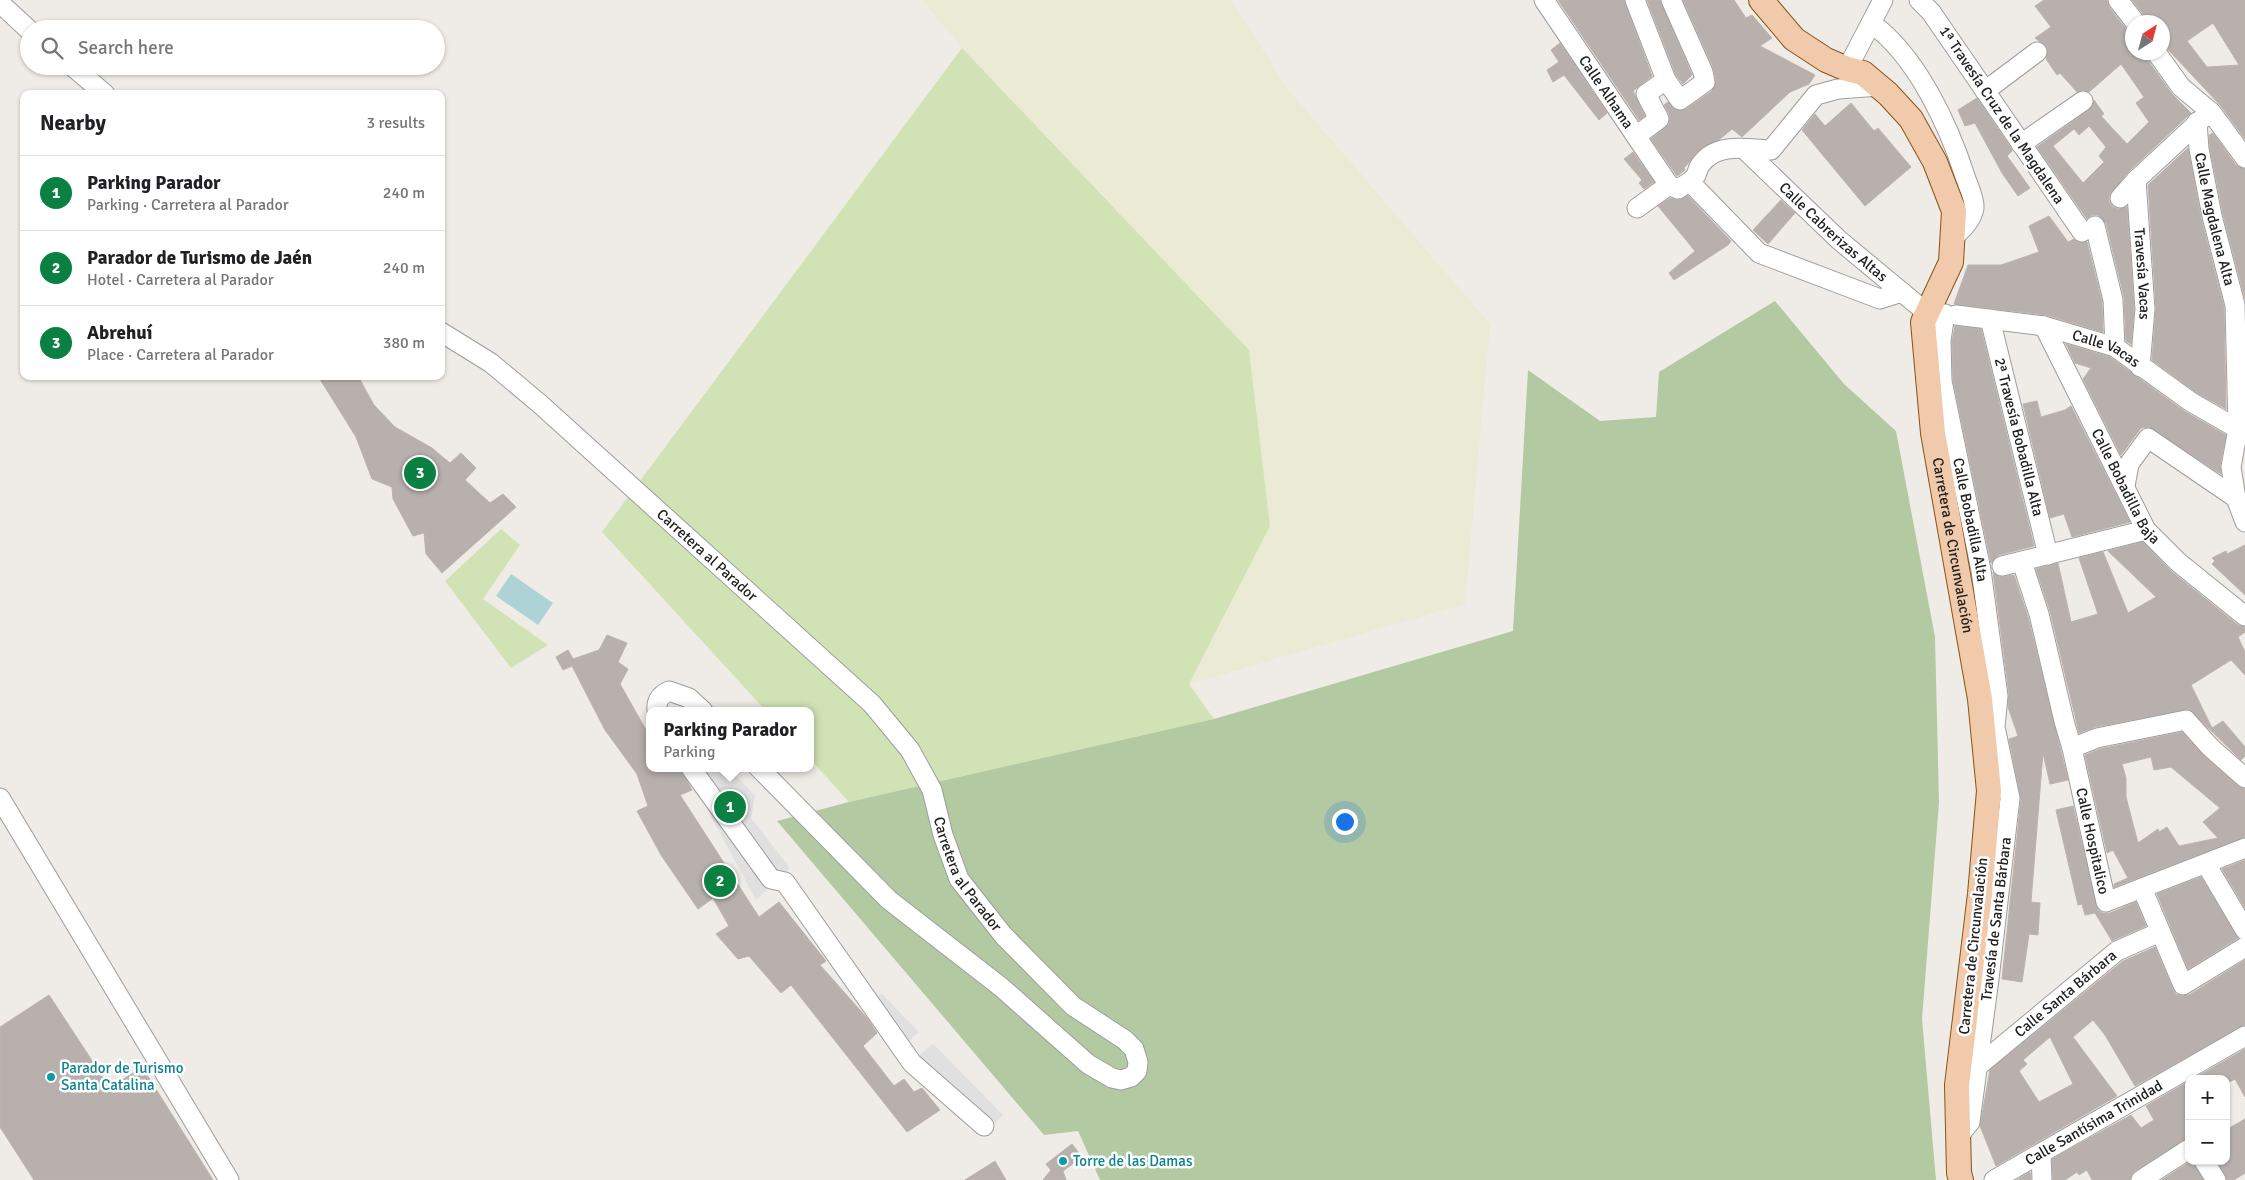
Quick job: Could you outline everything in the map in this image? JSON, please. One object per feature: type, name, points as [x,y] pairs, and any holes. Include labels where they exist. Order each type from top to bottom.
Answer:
[{"type":"main road","name":"Carretera de Circunvalación","points":[[1761,0],[1794,39],[1826,60],[1847,69],[1864,73],[1880,86],[1910,119],[1935,162],[1954,211],[1951,262],[1942,314],[1923,322],[1933,433],[1980,699],[1989,791],[1980,894],[1957,1085],[1959,1173],[1961,1180]]},
{"type":"street","name":"Calle Alhama","points":[[1544,0],[1669,185]]},
{"type":"street","points":[[1636,0],[1666,80],[1680,100],[1705,82],[1703,72],[1671,0]]},
{"type":"street","points":[[1847,69],[1883,0]]},
{"type":"street","name":"1ª Travesía Cruz de la Magdalena","points":[[1919,0],[1931,12],[2021,144],[2088,229]]},
{"type":"street","points":[[2118,0],[2129,15]]},
{"type":"street","points":[[0,3],[20,22]]},
{"type":"street","points":[[1871,23],[1886,34],[1910,64],[1934,104],[1953,142],[1975,206],[1972,218],[1952,239]]},
{"type":"street","points":[[1985,91],[2037,52]]},
{"type":"street","points":[[2161,60],[2204,117],[2245,158]]},
{"type":"street","points":[[83,75],[100,90]]},
{"type":"street","points":[[1636,136],[1659,118],[1646,94],[1666,80]]},
{"type":"street","points":[[1637,208],[1669,185],[1678,189],[1690,182],[1696,175],[1700,165],[1710,154],[1725,148],[1771,150],[1816,95],[1838,89],[1880,86]]},
{"type":"street","points":[[2021,144],[2083,101]]},
{"type":"street","points":[[2120,198],[2136,180],[2204,117]]},
{"type":"street","name":"Calle Magdalena Alta","points":[[2204,117],[2199,149],[2212,216],[2235,305],[2238,429],[2231,467],[2236,498],[2245,522]]},
{"type":"street","name":"Calle Cabrerizas Altas","points":[[1744,149],[1839,240],[1902,292],[1942,314]]},
{"type":"street","name":"Travesía Vacas","points":[[2136,180],[2145,310],[2140,367]]},
{"type":"street","points":[[1690,182],[1758,253],[1880,299],[1902,292]]},
{"type":"street","name":"Travesía Vacas","points":[[2088,229],[2113,300],[2115,347]]},
{"type":"street","name":"Calle Vacas","points":[[1942,314],[2044,326],[2115,347],[2190,402],[2238,429]]},
{"type":"street","name":"Calle Bobadilla Alta","points":[[1942,314],[1942,381],[1980,567],[1998,696],[1995,727]]},
{"type":"street","name":"2ª Travesía Bobadilla Alta","points":[[1990,319],[2048,555]]},
{"type":"street","name":"Calle Bobadilla Baja","points":[[2044,326],[2146,530],[2178,562],[2245,616]]},
{"type":"street","name":"Carretera al Parador","points":[[445,334],[491,363],[540,404],[872,704],[910,750],[932,790],[943,835],[960,879],[1003,935],[1073,1006],[1124,1040],[1134,1049],[1138,1062],[1137,1071],[1131,1077],[1121,1080],[1112,1078],[1088,1064],[1001,987],[889,900],[763,772]]},
{"type":"street","points":[[2125,486],[2129,464],[2148,438],[2236,498]]},
{"type":"street","name":"Calle Bobadilla Alta","points":[[2002,566],[2146,530]]},
{"type":"street","name":"Calle Hospitalico","points":[[2022,562],[2038,614],[2072,748],[2106,902],[2245,848]]},
{"type":"street","points":[[656,707],[659,698],[669,691],[689,698],[699,707]]},
{"type":"street","points":[[2072,748],[2097,738],[2186,720],[2210,747],[2245,778]]},
{"type":"street","name":"Travesía de Santa Bárbara","points":[[1958,1137],[1970,1122],[2010,798],[1995,727]]},
{"type":"street","points":[[694,772],[771,879],[785,882],[912,1063],[984,1126]]},
{"type":"street","points":[[0,798],[229,1180]]},
{"type":"street","points":[[2206,864],[2245,930]]},
{"type":"street","points":[[2142,888],[2183,986],[2245,947]]},
{"type":"street","name":"Calle Santa Bárbara","points":[[1977,1067],[2117,951],[2160,932]]},
{"type":"street","name":"Calle Santísima Trinidad","points":[[1994,1180],[2245,1036]]},
{"type":"street","points":[[2141,1180],[2185,1152]]},
{"type":"street","points":[[2041,1154],[2042,1180]]},
{"type":"street","points":[[2207,1165],[2216,1180]]},
{"type":"green space","points":[[922,0],[1232,0],[1286,87],[1490,324],[1465,604],[1189,684],[1270,526],[1249,350],[962,48]]},
{"type":"green space","points":[[962,48],[1249,350],[1270,526],[1189,684],[1214,719],[849,802],[814,763],[814,707],[762,707],[602,532]]},
{"type":"green space","points":[[1775,301],[1844,384],[1896,431],[1935,637],[1939,802],[1922,1019],[1936,1180],[1100,1180],[1078,1131],[1044,1135],[777,821],[849,802],[1214,719],[1513,631],[1528,370],[1600,421],[1656,417],[1659,372]]},
{"type":"green space","points":[[501,529],[520,545],[483,599],[548,645],[511,668],[445,581]]},
{"type":"shaded area","points":[[687,772],[733,772],[755,796],[751,818],[790,868],[756,900]]},
{"type":"shaded area","points":[[882,994],[919,1032],[905,1044],[874,998]]},
{"type":"shaded area","points":[[933,1044],[1003,1115],[991,1128],[914,1060]]},
{"type":"water","points":[[511,574],[553,603],[538,625],[496,596]]},
{"type":"building","points":[[1558,0],[1624,0],[1652,76],[1633,91],[1645,116],[1639,120]]},
{"type":"building","points":[[1647,0],[1660,0],[1692,75],[1683,84],[1676,75]]},
{"type":"building","points":[[1683,0],[1734,0],[1746,18],[1752,15],[1772,38],[1760,46],[1815,75],[1809,84],[1790,92],[1742,137],[1732,129],[1720,139],[1702,148],[1684,168],[1685,170],[1677,176],[1651,139],[1669,124],[1669,114],[1664,105],[1668,102],[1676,110],[1686,109],[1712,91],[1716,80],[1713,67]]},
{"type":"building","points":[[2044,0],[2107,0],[2109,7],[2125,28],[2125,60],[2148,60],[2172,94],[2191,113],[2128,172],[2109,195],[2109,201],[2113,207],[2118,209],[2127,207],[2134,309],[2131,344],[2126,341],[2124,297],[2106,223],[2098,215],[2092,215],[2087,219],[2037,147],[2089,110],[2094,100],[2104,114],[2101,116],[2127,144],[2149,122],[2136,103],[2144,97],[2121,64],[2089,92],[2083,90],[2077,92],[2060,73],[2057,75],[2046,59],[2048,51],[2046,46],[2035,38],[2051,27],[2035,6]],"holes":[[[2089,126],[2106,147],[2099,156],[2104,162],[2083,183],[2053,146],[2074,129],[2079,135]]]},
{"type":"building","points":[[2132,0],[2245,0],[2245,139],[2220,105],[2170,52],[2170,15],[2144,15]],"holes":[[[2213,23],[2239,65],[2207,67],[2187,41]]]},
{"type":"building","points":[[1560,43],[1607,113],[1599,120],[1564,75],[1553,82],[1547,70],[1559,62],[1551,50]]},
{"type":"building","points":[[1977,98],[2011,148],[2012,151],[2007,156],[2030,188],[2018,196],[2002,173],[1975,123],[1965,126],[1958,110]]},
{"type":"building","points":[[1851,103],[1874,131],[1878,128],[1911,167],[1865,206],[1802,130],[1815,114],[1825,126]]},
{"type":"building","points":[[2213,133],[2236,165],[2245,169],[2245,299],[2223,214],[2210,148],[2209,135]]},
{"type":"building","points":[[2188,148],[2201,218],[2224,307],[2226,409],[2197,393],[2152,360],[2156,308],[2148,185]]},
{"type":"building","points":[[1633,152],[1654,182],[1644,189],[1639,183],[1642,180],[1624,159]]},
{"type":"building","points":[[1688,196],[1731,241],[1728,245],[1674,280],[1669,273],[1695,251],[1658,206],[1670,198],[1679,200]]},
{"type":"building","points":[[1781,200],[1795,213],[1768,244],[1753,230]]},
{"type":"building","points":[[2049,216],[2068,242],[2074,239],[2078,242],[2087,242],[2102,302],[2103,332],[2046,315],[1954,304],[1968,265],[2001,265],[2039,252],[2029,226]]},
{"type":"building","points":[[1955,326],[1981,329],[2034,546],[1999,555],[1991,563],[1953,380],[1952,341]]},
{"type":"building","points":[[2066,344],[2110,357],[2184,411],[2226,435],[2220,465],[2221,474],[2149,427],[2141,428],[2121,455],[2083,379],[2091,368],[2075,363]]},
{"type":"building","points":[[320,380],[360,380],[374,405],[395,427],[432,448],[450,463],[461,453],[476,468],[465,480],[490,503],[503,494],[516,507],[442,573],[426,554],[424,533],[413,536],[393,499],[392,487],[372,479],[356,437]]},
{"type":"building","points":[[2037,401],[2041,417],[2065,410],[2071,406],[2130,522],[2072,537],[2064,514],[2050,518],[2023,404]]},
{"type":"building","points":[[2143,542],[2171,571],[2238,625],[2245,627],[2245,632],[2238,637],[2245,652],[2245,675],[2231,660],[2191,685],[2212,728],[2223,721],[2245,747],[2245,756],[2241,760],[2189,709],[2095,727],[2079,733],[2050,611],[2036,569],[2058,563],[2071,622],[2098,614],[2079,558],[2103,552],[2128,613],[2156,597],[2108,551]]},
{"type":"building","points":[[2245,545],[2245,595],[2212,564],[2215,561],[2212,558],[2226,551],[2227,554]]},
{"type":"building","points":[[1993,572],[1999,577],[2014,575],[2028,617],[2068,780],[2050,784],[2043,753],[2031,902],[2040,903],[2038,935],[2029,934],[2022,982],[2002,979],[2021,799],[2009,739],[2018,736],[2008,707],[2009,694]]},
{"type":"building","points":[[607,635],[627,643],[618,662],[628,669],[620,684],[646,730],[646,772],[682,772],[692,790],[680,795],[759,917],[779,902],[826,961],[820,965],[867,1018],[877,1033],[863,1046],[894,1086],[904,1079],[914,1092],[922,1088],[940,1110],[907,1132],[791,985],[781,993],[749,956],[738,959],[716,934],[729,926],[713,898],[698,909],[661,855],[637,811],[648,806],[637,774],[605,730],[572,666],[563,670],[556,657],[568,650],[573,659],[599,650]]},
{"type":"building","points":[[2182,732],[2203,755],[2238,786],[2245,789],[2245,837],[2114,887],[2114,884],[2128,878],[2113,850],[2107,853],[2085,755],[2100,749]],"holes":[[[2151,757],[2154,770],[2171,767],[2220,808],[2203,822],[2218,838],[2179,846],[2167,827],[2159,832],[2158,829],[2138,843],[2126,797],[2126,778],[2122,764]]]},
{"type":"building","points":[[2073,806],[2098,910],[2103,913],[2110,913],[2136,902],[2146,926],[2112,941],[2095,913],[2085,915],[2082,904],[2078,905],[2056,810]]},
{"type":"building","points":[[2245,860],[2245,908],[2222,869]]},
{"type":"building","points":[[2201,877],[2238,938],[2188,969],[2157,894]]},
{"type":"building","points":[[2155,947],[2173,989],[2176,994],[2182,996],[2189,995],[2245,960],[2245,1025],[2135,1086],[2105,1035],[2093,1020],[2073,1037],[2117,1096],[1996,1166],[1980,1126],[1990,1070],[2123,961]],"holes":[[[2050,1037],[2073,1084],[2039,1102],[2019,1071],[2027,1064],[2023,1060]]]},
{"type":"building","name":"Parador de Turismo Santa Catalina","points":[[49,995],[110,1088],[142,1067],[213,1180],[34,1180],[0,1127],[0,1027]]},
{"type":"building","points":[[2245,1049],[2245,1097],[2235,1079],[2230,1082],[2230,1075],[2200,1075]]},
{"type":"building","points":[[2185,1083],[2185,1140],[2135,1171],[2130,1180],[2092,1180],[2087,1170],[2079,1175],[2077,1172],[2065,1180],[2053,1180],[2052,1159],[2131,1115],[2141,1128],[2154,1120],[2146,1106]]},
{"type":"building","points":[[2245,1119],[2245,1173],[2234,1180],[2227,1180],[2219,1165],[2230,1165],[2230,1128]]},
{"type":"building","name":"Torre de las Damas","points":[[1072,1144],[1082,1157],[1063,1171],[1066,1180],[1043,1180],[1051,1170],[1046,1164]]},
{"type":"building","points":[[995,1161],[1006,1180],[965,1180]]},
{"type":"building","points":[[2185,1165],[2195,1165],[2203,1180],[2162,1180]]},
{"type":"building","points":[[2030,1172],[2031,1180],[2017,1180]]},
{"type":"place","name":"Abrehuí","points":[[420,473]]},
{"type":"place","name":"Parking Parador","points":[[730,807]]},
{"type":"place","name":"Parador de Turismo de Jaén","points":[[720,881]]},
{"type":"place","name":"Parador de Turismo Santa Catalina","points":[[51,1077]]},
{"type":"place","name":"Torre de las Damas","points":[[1063,1161]]}]
